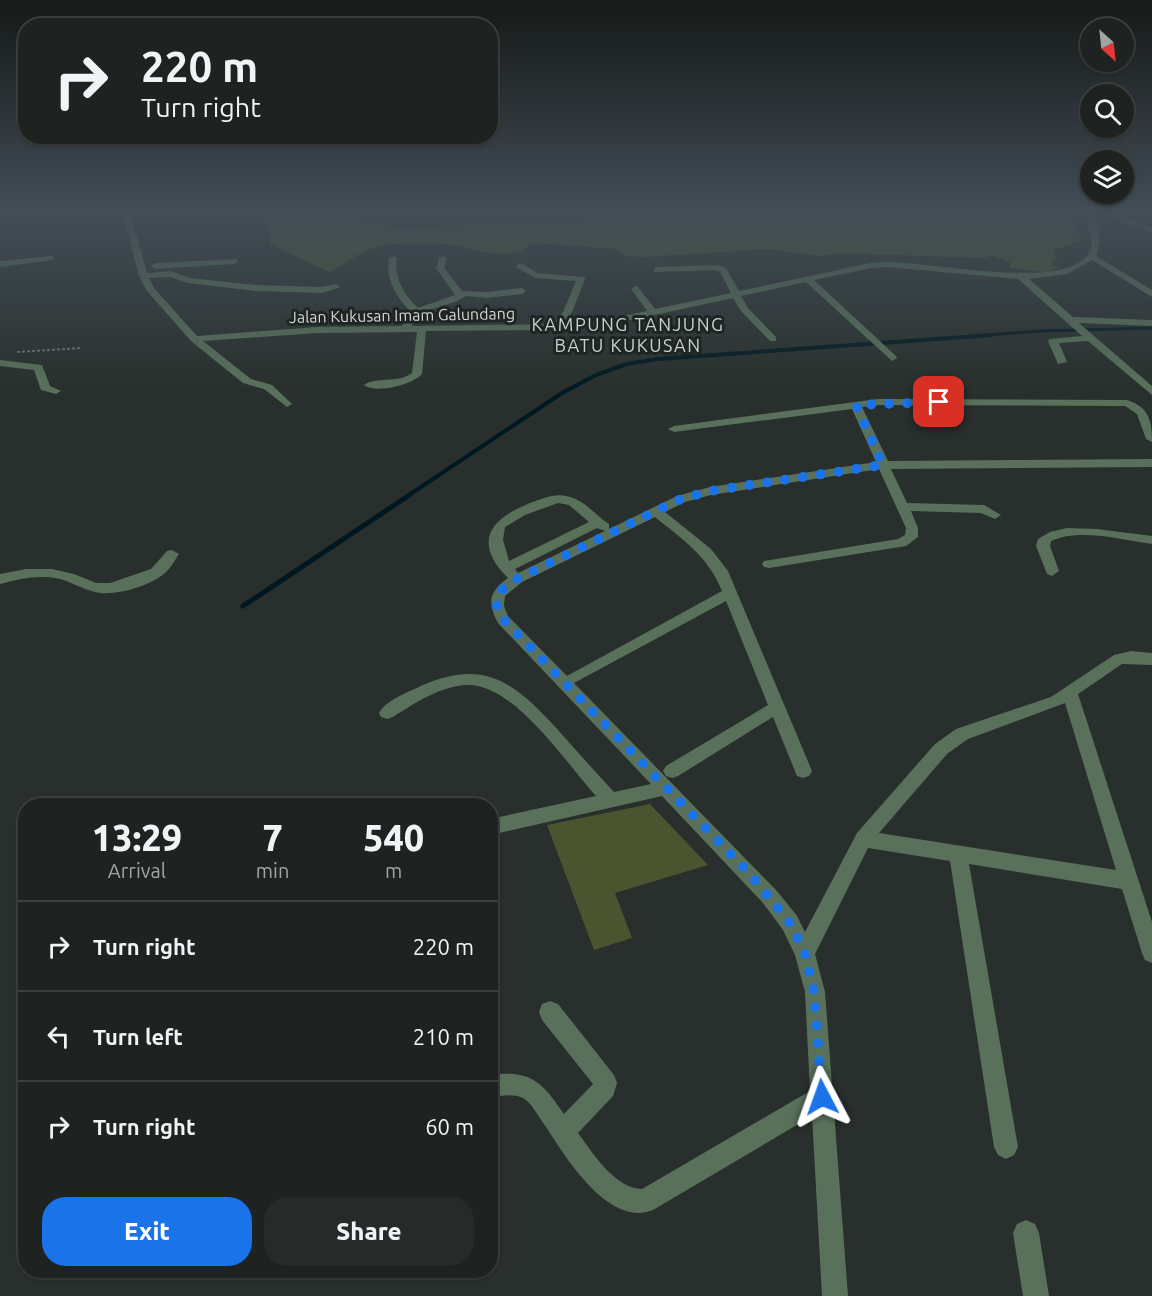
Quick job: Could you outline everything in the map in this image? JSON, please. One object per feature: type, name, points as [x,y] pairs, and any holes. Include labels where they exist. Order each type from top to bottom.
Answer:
[{"type":"street","points":[[142,271],[194,339],[247,381],[268,387],[287,404]]},
{"type":"street","points":[[143,275],[166,271]]},
{"type":"street","points":[[391,271],[398,290],[416,311]]},
{"type":"street","points":[[443,271],[460,295]]},
{"type":"street","points":[[530,271],[536,275],[546,273],[582,280],[567,312],[556,327]]},
{"type":"street","points":[[724,271],[739,295],[744,309],[773,339]]},
{"type":"street","name":"Jalan Kukusan Imam Galundang","points":[[194,339],[264,333],[406,328],[556,327],[599,324],[681,308],[840,271]]},
{"type":"street","name":"Jalan Kukusan Imam Galundang","points":[[969,271],[1020,276],[1063,271]]},
{"type":"street","points":[[1116,271],[1152,294]]},
{"type":"street","points":[[143,275],[171,274],[188,280],[268,288],[322,290],[336,287]]},
{"type":"street","points":[[1020,276],[1152,392]]},
{"type":"street","points":[[808,279],[892,358]]},
{"type":"street","points":[[635,289],[653,313]]},
{"type":"street","points":[[406,328],[411,315],[416,311],[452,300],[468,292],[487,296],[522,291]]},
{"type":"street","points":[[681,308],[702,311],[729,306]]},
{"type":"street","points":[[1071,321],[1152,322]]},
{"type":"street","points":[[369,385],[405,382],[414,378],[417,374],[422,328]]},
{"type":"street","points":[[1062,362],[1053,341],[1087,336]]},
{"type":"street","points":[[0,363],[38,368],[45,387],[56,391]]},
{"type":"street","points":[[674,429],[856,405],[916,402],[1127,403],[1142,412],[1152,439]]},
{"type":"street","points":[[769,564],[901,543],[911,537],[912,528],[856,405]]},
{"type":"street","points":[[835,1296],[814,992],[805,953],[790,923],[770,897],[503,619],[496,608],[496,598],[512,574],[604,528],[656,511],[681,499],[710,491],[883,465],[1152,463]]},
{"type":"street","points":[[512,574],[499,558],[497,530],[502,522],[550,500],[562,498],[573,503],[604,528]]},
{"type":"street","points":[[902,507],[984,509],[995,514]]},
{"type":"street","points":[[656,511],[714,561],[730,593],[803,771]]},
{"type":"street","points":[[1052,571],[1043,546],[1045,539],[1052,534],[1076,532],[1152,540]]},
{"type":"street","points":[[0,579],[29,573],[47,573],[67,576],[93,587],[105,589],[150,576],[163,568],[172,554]]},
{"type":"street","points":[[574,677],[730,593]]},
{"type":"street","points":[[805,953],[863,839],[941,749],[962,734],[1057,701],[1119,659],[1131,657],[1152,659]]},
{"type":"street","points":[[387,713],[414,696],[441,684],[474,679],[486,681],[520,700],[611,801]]},
{"type":"street","points":[[1070,693],[1152,953]]},
{"type":"street","points":[[672,771],[777,707]]},
{"type":"street","points":[[498,825],[667,788]]},
{"type":"street","points":[[863,839],[1130,881]]},
{"type":"street","points":[[958,854],[1006,1147]]},
{"type":"street","points":[[550,1012],[606,1083],[605,1088],[564,1131]]},
{"type":"street","points":[[498,1085],[519,1083],[527,1086],[537,1095],[593,1172],[611,1190],[628,1200],[644,1201],[822,1097]]},
{"type":"street","points":[[1026,1233],[1036,1296]]},
{"type":"path","points":[[12,352],[81,348]]},
{"type":"green space","points":[[650,804],[708,865],[615,893],[632,938],[594,950],[547,825]]},
{"type":"waterway","points":[[971,336],[1041,331],[1152,328]]},
{"type":"waterway","points":[[409,495],[562,393],[596,375],[627,364],[658,359],[992,335]]},
{"type":"waterway","points":[[243,606],[411,494]]},
{"type":"district","name":"KAMPUNG TANJUNG BATU KUKUSAN","points":[[628,335]]},
{"type":"route","points":[[822,1097],[814,992],[805,953],[790,923],[749,873],[503,619],[496,608],[496,598],[504,587],[517,579],[681,499],[710,491],[883,465],[856,405],[878,402],[939,402]]}]
